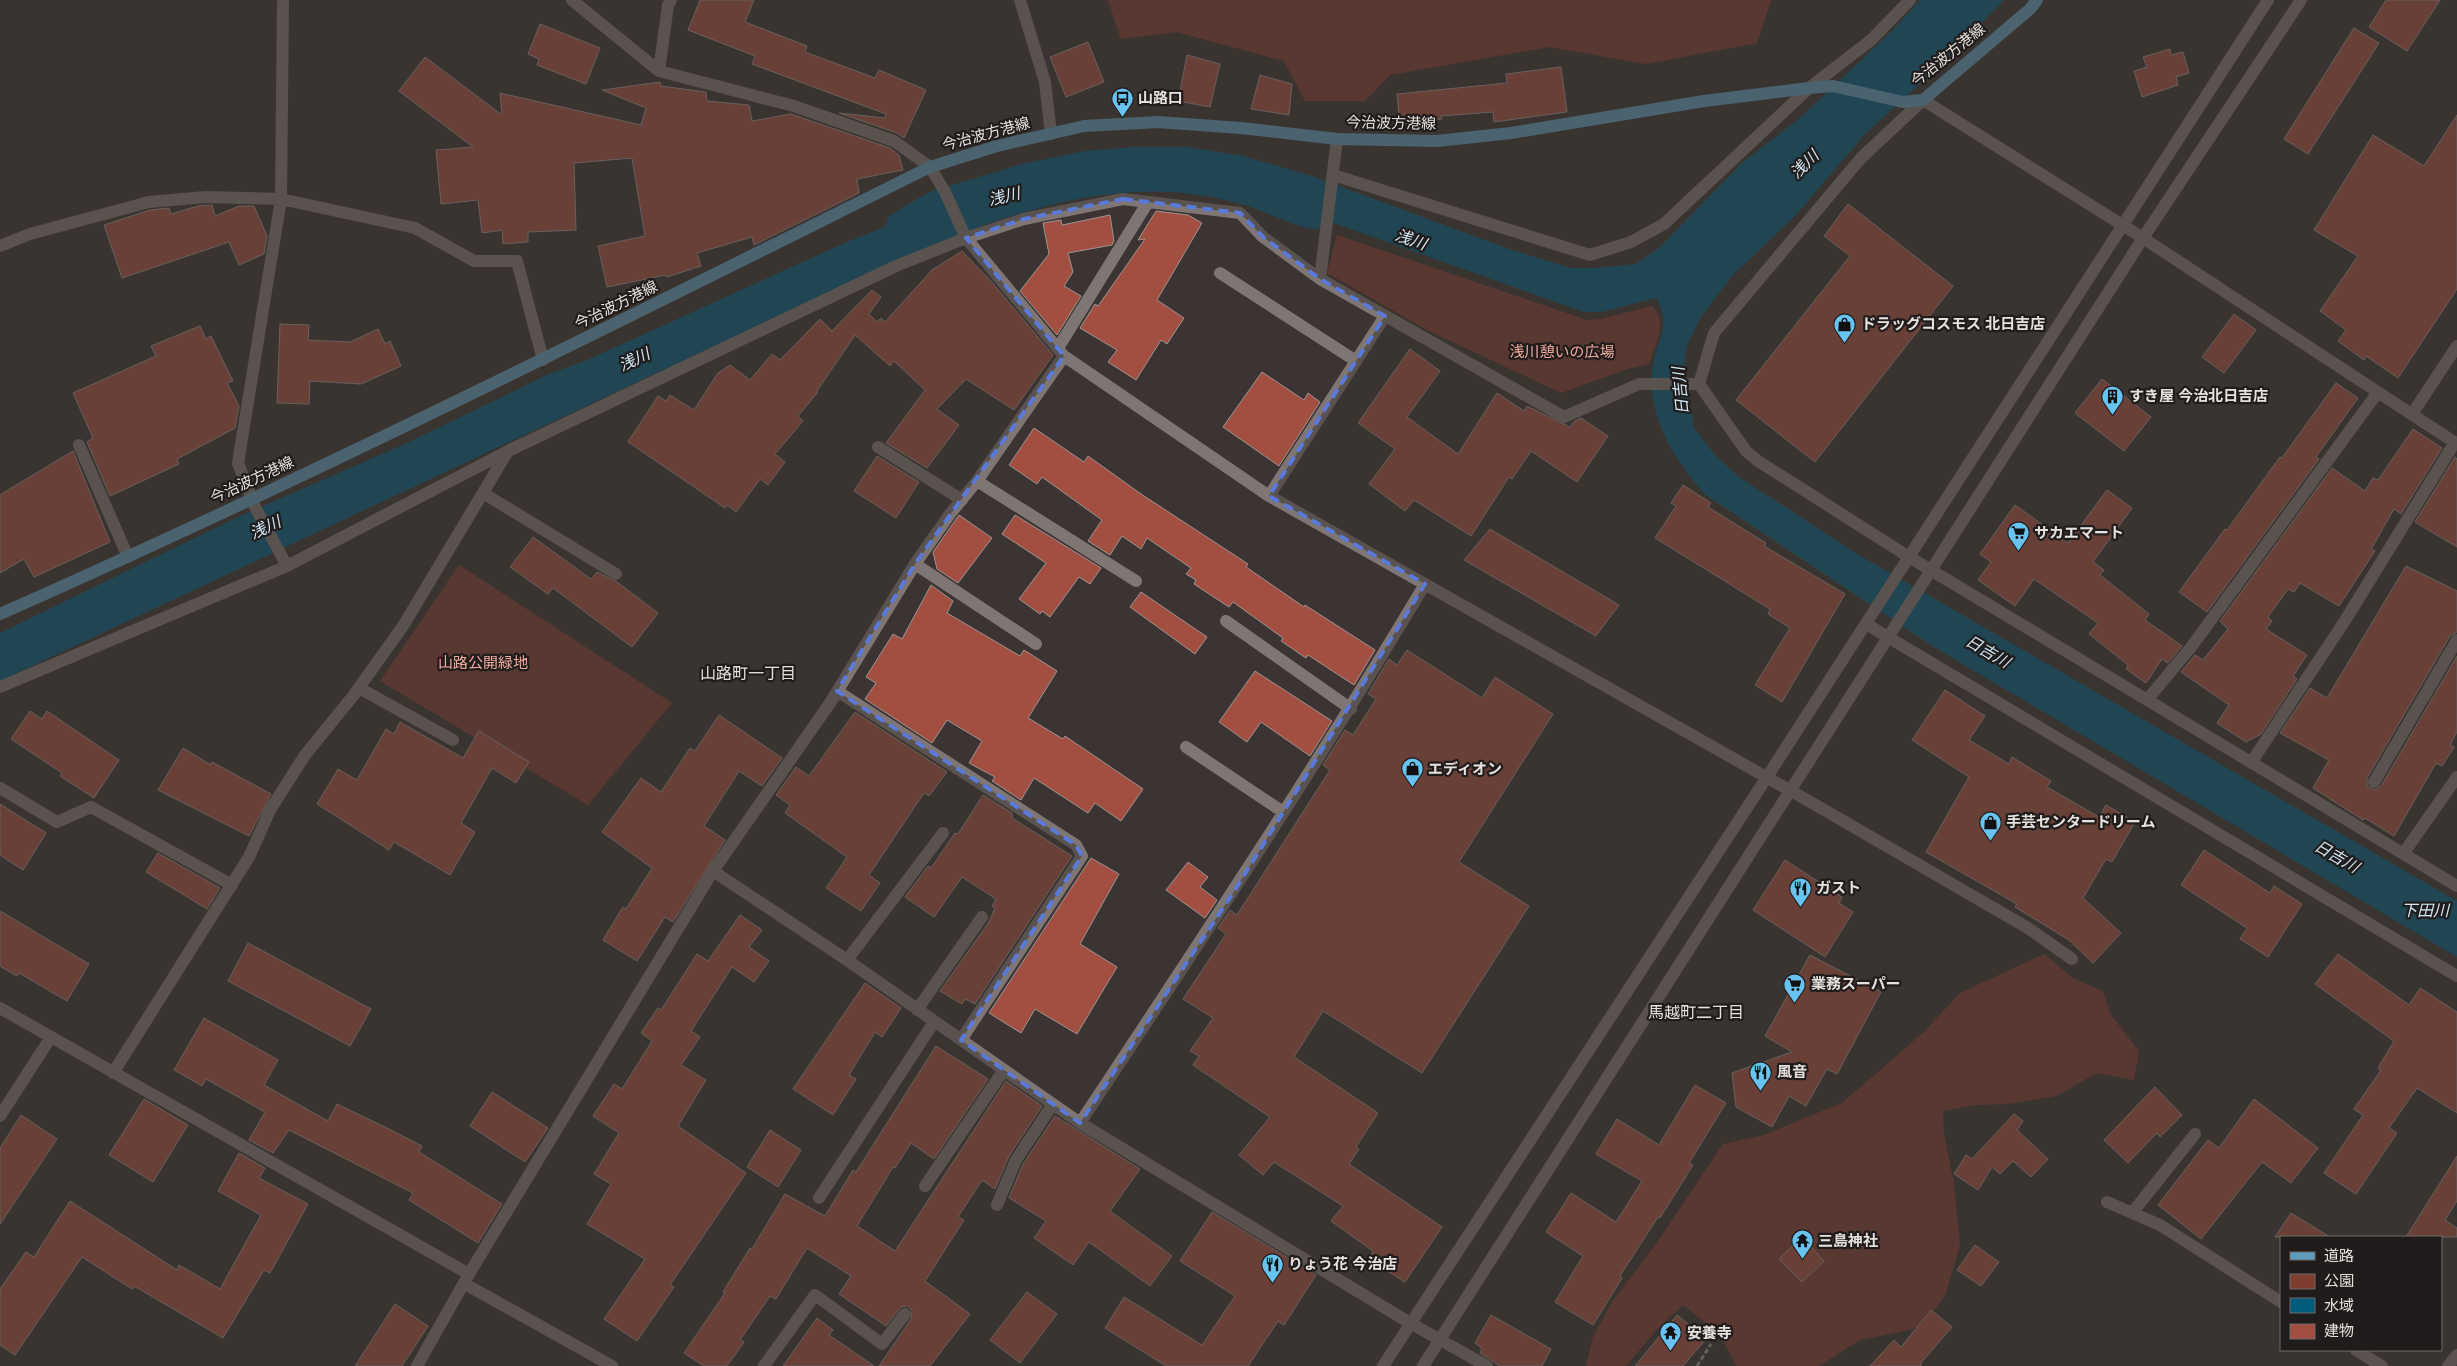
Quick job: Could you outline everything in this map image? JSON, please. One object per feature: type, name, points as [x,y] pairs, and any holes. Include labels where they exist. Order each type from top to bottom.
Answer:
[{"type":"main road","name":"今治波方港線","points":[[0,614],[254,502],[930,167],[997,146],[1084,126],[1158,122],[1241,128],[1337,139],[1437,141],[1511,133],[1704,101],[1833,86],[1903,102],[1923,100],[2037,0]]},
{"type":"street","points":[[283,0],[281,199],[238,463],[254,502],[285,563]]},
{"type":"street","points":[[572,0],[659,72],[794,106],[894,141],[930,167],[945,192],[966,238],[1061,352],[1269,496],[1791,790],[2028,928],[2072,959]]},
{"type":"street","points":[[659,72],[668,5],[671,0]]},
{"type":"street","points":[[1020,0],[1045,82],[1052,134]]},
{"type":"street","points":[[1333,175],[1590,255],[1631,242],[1664,224],[1809,88],[1871,40],[1910,0]]},
{"type":"street","points":[[1383,1366],[1767,777],[2268,0]]},
{"type":"street","points":[[1423,1366],[2143,238],[2301,0]]},
{"type":"street","points":[[1698,384],[1714,333],[1861,158],[1923,100],[2143,238],[2456,443],[2346,619],[2251,763]]},
{"type":"street","points":[[1320,279],[1337,139]]},
{"type":"street","points":[[0,246],[30,234],[148,202],[206,196],[281,199],[415,228],[474,261],[517,261],[543,360]]},
{"type":"street","points":[[0,687],[285,563],[508,450],[896,266],[966,238],[1024,219],[1123,199],[1240,213],[1263,237],[1320,279],[1564,418],[1639,384],[1698,384]]},
{"type":"street","points":[[417,1366],[467,1279],[712,871],[836,691],[915,564],[977,481],[1061,352],[1148,202]]},
{"type":"street","points":[[1220,273],[1356,361]]},
{"type":"street","points":[[1269,496],[1385,316]]},
{"type":"street","points":[[2412,414],[2457,346]]},
{"type":"street","points":[[1698,384],[1746,452],[1908,558],[2457,886]]},
{"type":"street","points":[[2147,700],[2192,646],[2378,392]]},
{"type":"street","points":[[79,445],[128,557]]},
{"type":"street","points":[[878,446],[962,500]]},
{"type":"street","points":[[114,1073],[249,858],[270,810],[305,755],[359,688],[404,626],[508,450]]},
{"type":"street","points":[[977,481],[1136,581]]},
{"type":"street","points":[[483,493],[616,574]]},
{"type":"street","points":[[915,564],[1036,644]]},
{"type":"street","points":[[1080,1122],[1233,893],[1283,812],[1351,709],[1425,584]]},
{"type":"street","points":[[1226,621],[1351,709]]},
{"type":"street","points":[[1866,623],[2457,976]]},
{"type":"street","points":[[2374,782],[2457,640]]},
{"type":"street","points":[[359,688],[453,740]]},
{"type":"street","points":[[836,691],[1076,846],[1082,856],[961,1040]]},
{"type":"street","points":[[1186,747],[1283,812]]},
{"type":"street","points":[[2403,854],[2457,777]]},
{"type":"street","points":[[0,788],[57,822],[91,807],[232,885]]},
{"type":"street","points":[[847,960],[943,833]]},
{"type":"street","points":[[712,871],[847,960],[1080,1122],[1410,1323],[1487,1366]]},
{"type":"street","points":[[917,1010],[982,917]]},
{"type":"street","points":[[0,1008],[467,1279],[612,1366]]},
{"type":"street","points":[[819,1198],[934,1022]]},
{"type":"street","points":[[0,1116],[51,1037]]},
{"type":"street","points":[[925,1186],[1004,1070]]},
{"type":"street","points":[[997,1205],[1016,1160],[1053,1104]]},
{"type":"street","points":[[2132,1213],[2195,1134]]},
{"type":"street","points":[[2108,1202],[2160,1225],[2280,1301]]},
{"type":"street","points":[[764,1366],[815,1296],[882,1344],[905,1314]]},
{"type":"street","points":[[2358,1351],[2382,1366]]},
{"type":"street","points":[[2448,1366],[2457,1355]]},
{"type":"path","points":[[1697,1366],[1711,1344]]},
{"type":"highlighted area","points":[[1123,199],[1240,213],[1263,237],[1320,279],[1385,316],[1269,496],[1425,584],[1233,893],[1080,1123],[961,1040],[1082,856],[1076,845],[837,691],[915,564],[1064,356],[966,238],[1024,219]]},
{"type":"green space","points":[[1108,0],[1771,0],[1757,43],[1646,64],[1549,47],[1390,75],[1365,101],[1305,101],[1284,61],[1176,32],[1121,39]]},
{"type":"green space","name":"浅川憩いの広場","points":[[1337,235],[1587,320],[1601,319],[1652,306],[1660,319],[1660,326],[1657,342],[1649,364],[1627,369],[1561,393],[1427,330],[1327,273]]},
{"type":"green space","name":"山路公開緑地","points":[[459,565],[672,703],[588,805],[380,681]]},
{"type":"green space","points":[[2044,954],[2073,978],[2103,991],[2110,1014],[2139,1051],[2134,1080],[2097,1073],[2056,1096],[2009,1104],[1974,1105],[1943,1111],[1944,1134],[1954,1184],[1960,1246],[1945,1295],[1923,1327],[1860,1340],[1819,1366],[1737,1366],[1719,1334],[1683,1305],[1658,1328],[1626,1366],[1586,1366],[1593,1337],[1612,1302],[1658,1241],[1723,1144],[1761,1136],[1842,1103],[1923,1033],[1960,993]]},
{"type":"water","points":[[1920,0],[2004,0],[1944,62],[1866,133],[1795,216],[1732,276],[1701,317],[1687,345],[1684,364],[1694,428],[1714,454],[1739,477],[1859,555],[2457,901],[2457,957],[1934,647],[1706,495],[1694,482],[1673,452],[1658,418],[1653,400],[1653,364],[1663,323],[1661,307],[1656,298],[1601,312],[1584,312],[1334,223],[1321,228],[1309,229],[1248,206],[1192,194],[1153,192],[1114,194],[1075,200],[998,220],[924,249],[0,681],[0,633],[236,518],[405,444],[549,374],[585,361],[847,242],[885,227],[889,216],[929,192],[1022,164],[1085,151],[1134,147],[1187,147],[1243,156],[1312,176],[1509,249],[1571,268],[1636,264],[1659,248],[1743,162],[1800,118],[1895,28]]},
{"type":"building","points":[[700,0],[754,0],[745,22],[807,46],[805,52],[875,78],[879,70],[926,90],[904,138],[897,133],[839,113],[885,118],[886,114],[752,64],[755,56],[688,30]]},
{"type":"building","points":[[2386,0],[2440,0],[2407,51],[2369,27]]},
{"type":"building","points":[[540,24],[600,48],[586,84],[537,65],[539,59],[528,54]]},
{"type":"building","points":[[2354,28],[2379,43],[2308,154],[2284,139]]},
{"type":"building","points":[[1088,42],[1104,82],[1066,97],[1050,57]]},
{"type":"building","points":[[2170,49],[2171,55],[2183,52],[2189,73],[2176,77],[2178,85],[2142,97],[2134,71],[2147,67],[2143,57]]},
{"type":"building","points":[[1187,55],[1220,64],[1210,107],[1178,101]]},
{"type":"building","points":[[425,57],[502,115],[500,93],[641,125],[646,108],[602,90],[660,82],[661,86],[706,92],[707,101],[749,105],[752,121],[791,114],[890,148],[899,155],[903,170],[857,179],[859,193],[754,245],[752,237],[697,253],[701,266],[667,277],[666,275],[607,287],[598,246],[645,236],[632,158],[574,163],[576,230],[528,232],[528,242],[503,244],[502,230],[482,233],[478,200],[441,204],[436,150],[473,147],[399,91]]},
{"type":"building","points":[[1561,67],[1567,112],[1494,122],[1493,112],[1441,116],[1442,119],[1400,124],[1397,94],[1507,83],[1506,74]]},
{"type":"building","points":[[1260,75],[1292,84],[1289,115],[1251,109]]},
{"type":"building","points":[[2457,115],[2457,289],[2398,378],[2366,356],[2364,360],[2338,341],[2346,330],[2320,311],[2358,256],[2314,230],[2373,135],[2424,166]]},
{"type":"building","name":"ドラッグコスモス 北日吉店","points":[[1848,204],[1953,286],[1815,462],[1736,400],[1850,256],[1824,236]]},
{"type":"building","points":[[212,205],[215,216],[239,206],[254,206],[267,236],[264,254],[239,265],[229,242],[122,278],[104,225],[150,210],[169,208],[171,214],[198,206]]},
{"type":"building","points":[[1156,211],[1188,215],[1202,223],[1157,300],[1184,318],[1167,344],[1161,340],[1136,380],[1108,362],[1117,350],[1080,328],[1095,304],[1098,306],[1145,239],[1138,240]]},
{"type":"building","points":[[1110,215],[1114,241],[1112,245],[1068,253],[1073,272],[1064,286],[1081,296],[1057,335],[1020,291],[1049,254],[1043,223],[1061,220],[1062,225]]},
{"type":"building","points":[[962,251],[991,281],[1053,355],[1014,410],[966,379],[937,409],[959,425],[927,468],[886,443],[925,390],[894,361],[890,366],[855,335],[818,392],[798,416],[803,421],[775,454],[785,462],[768,485],[760,479],[736,512],[727,505],[725,508],[628,442],[658,396],[666,401],[670,395],[694,410],[718,373],[730,365],[750,380],[772,354],[780,360],[820,319],[832,331],[872,290],[881,297],[869,314],[877,322],[881,318],[885,322],[932,270]]},
{"type":"building","points":[[2234,314],[2256,330],[2224,373],[2202,357]]},
{"type":"building","points":[[280,324],[309,325],[308,340],[350,342],[378,329],[385,344],[390,341],[401,366],[361,384],[310,381],[309,404],[277,403]]},
{"type":"building","points":[[200,326],[206,339],[211,336],[233,381],[227,383],[239,406],[235,428],[177,459],[179,464],[110,496],[87,442],[93,438],[73,393],[156,356],[151,346]]},
{"type":"building","points":[[1410,349],[1440,371],[1407,417],[1458,454],[1497,393],[1524,411],[1527,406],[1570,427],[1581,418],[1608,436],[1577,482],[1531,451],[1512,479],[1509,477],[1471,536],[1414,500],[1405,511],[1369,484],[1395,449],[1358,423]]},
{"type":"building","points":[[1262,372],[1304,400],[1308,393],[1320,402],[1279,466],[1223,427]]},
{"type":"building","name":"すき屋 今治北日吉店","points":[[2102,379],[2151,417],[2124,451],[2075,413]]},
{"type":"building","points":[[2336,383],[2358,398],[2316,457],[2319,459],[2207,612],[2179,592],[2280,457],[2282,458]]},
{"type":"building","points":[[1034,428],[1084,462],[1088,456],[1141,494],[1248,564],[1246,567],[1304,607],[1305,605],[1375,650],[1354,685],[1308,655],[1306,658],[1281,641],[1283,638],[1233,602],[1229,607],[1194,584],[1196,580],[1186,574],[1191,568],[1147,538],[1141,549],[1122,536],[1110,555],[1088,541],[1102,520],[1042,477],[1037,484],[1009,465]]},
{"type":"building","points":[[2413,429],[2442,448],[2401,514],[2394,509],[2371,549],[2375,551],[2339,606],[2300,583],[2294,592],[2288,589],[2268,617],[2272,621],[2266,629],[2307,655],[2293,676],[2297,679],[2261,734],[2246,742],[2217,723],[2229,705],[2181,672],[2195,655],[2203,660],[2228,629],[2220,621],[2332,468],[2365,491],[2373,478],[2378,480]]},
{"type":"building","points":[[73,451],[110,542],[34,577],[24,559],[0,573],[0,495]]},
{"type":"building","points":[[877,456],[919,482],[896,518],[854,491]]},
{"type":"building","points":[[2455,457],[2457,459],[2457,547],[2415,522]]},
{"type":"building","points":[[1683,485],[1711,503],[1708,507],[1766,543],[1764,546],[1845,594],[1782,702],[1755,685],[1790,628],[1768,614],[1770,609],[1655,538],[1676,506],[1671,503]]},
{"type":"building","points":[[2107,490],[2132,508],[2093,562],[2104,570],[2100,575],[2149,614],[2145,620],[2182,646],[2168,663],[2162,659],[2146,683],[2126,669],[2128,665],[2089,634],[2098,623],[2034,579],[2015,606],[1978,580],[1991,562],[1980,554],[2015,505],[2068,543]]},
{"type":"building","points":[[959,515],[992,538],[958,583],[937,569],[933,552]]},
{"type":"building","points":[[1015,515],[1101,568],[1090,584],[1079,577],[1050,617],[1042,611],[1040,614],[1019,599],[1046,563],[1002,534]]},
{"type":"building","points":[[1490,529],[1619,605],[1596,636],[1464,560]]},
{"type":"building","points":[[533,537],[591,579],[597,572],[617,582],[658,613],[632,647],[553,588],[548,594],[510,567]]},
{"type":"building","points":[[2406,566],[2457,591],[2457,632],[2450,636],[2367,778],[2367,786],[2374,790],[2381,786],[2457,656],[2457,732],[2450,745],[2454,747],[2442,766],[2436,763],[2394,836],[2365,818],[2363,820],[2313,788],[2329,760],[2280,733],[2310,688],[2327,698]]},
{"type":"building","points":[[931,585],[953,601],[947,613],[1020,656],[1024,650],[1057,671],[1028,718],[1063,739],[1065,736],[1143,789],[1121,821],[1095,803],[1088,813],[1034,778],[1021,800],[992,781],[995,777],[969,763],[982,741],[947,720],[932,743],[865,699],[876,683],[866,677],[893,634],[902,639]]},
{"type":"building","points":[[1141,592],[1207,637],[1195,654],[1130,607]]},
{"type":"building","name":"エディオン","points":[[1407,650],[1482,698],[1495,677],[1553,714],[1459,862],[1529,906],[1422,1073],[1323,1011],[1294,1057],[1378,1113],[1356,1147],[1359,1149],[1349,1164],[1442,1227],[1405,1282],[1368,1259],[1373,1251],[1331,1221],[1343,1206],[1274,1162],[1263,1175],[1239,1155],[1270,1117],[1193,1065],[1199,1056],[1190,1051],[1213,1018],[1183,999],[1226,934],[1218,928],[1230,910],[1237,915],[1330,770],[1323,765],[1345,730],[1353,735],[1376,699],[1368,694],[1389,659],[1397,665]]},
{"type":"building","points":[[1255,671],[1332,721],[1310,756],[1261,722],[1247,742],[1219,722]]},
{"type":"building","points":[[1945,690],[1985,716],[1969,740],[2009,764],[2012,757],[2051,781],[2047,787],[2099,817],[2106,805],[2135,822],[2112,862],[2106,859],[2083,898],[2121,933],[2093,963],[2069,940],[2015,907],[2017,904],[1926,852],[1969,777],[1912,740]]},
{"type":"building","points":[[30,711],[42,719],[47,711],[119,760],[94,798],[60,776],[62,773],[11,739]]},
{"type":"building","points":[[855,712],[947,772],[929,796],[924,793],[869,875],[880,883],[861,911],[826,888],[847,857],[785,813],[790,805],[776,795],[796,767],[809,776]]},
{"type":"building","points":[[719,715],[782,758],[762,786],[739,771],[704,826],[725,840],[673,922],[665,917],[637,961],[603,940],[623,907],[626,909],[652,868],[602,832],[641,778],[661,792],[690,748],[695,751]]},
{"type":"building","points":[[400,722],[463,758],[479,731],[529,762],[516,783],[492,768],[461,823],[475,832],[450,875],[394,842],[389,850],[317,804],[338,769],[357,780],[386,729],[394,734]]},
{"type":"building","points":[[183,748],[211,765],[212,762],[271,794],[249,836],[158,790]]},
{"type":"building","points":[[983,795],[1012,813],[1012,818],[1072,856],[975,1004],[965,999],[962,1004],[940,991],[989,922],[995,908],[992,906],[996,899],[962,877],[934,917],[905,897],[928,866],[931,868],[955,833],[958,834]]},
{"type":"building","points":[[0,804],[46,833],[23,870],[0,855]]},
{"type":"building","points":[[2204,850],[2270,893],[2274,886],[2302,904],[2268,957],[2240,939],[2247,928],[2181,885]]},
{"type":"building","points":[[158,853],[220,888],[207,909],[146,872]]},
{"type":"building","points":[[1091,858],[1119,874],[1080,944],[1117,967],[1077,1034],[1035,1009],[1021,1033],[989,1013]]},
{"type":"building","name":"ガスト","points":[[1785,860],[1842,897],[1839,903],[1853,912],[1825,957],[1753,910]]},
{"type":"building","points":[[1188,862],[1208,877],[1200,887],[1217,900],[1205,918],[1166,890]]},
{"type":"building","points":[[0,911],[89,964],[67,1001],[19,973],[17,976],[0,966]]},
{"type":"building","points":[[740,915],[762,930],[749,947],[769,961],[754,982],[732,967],[691,1031],[700,1037],[681,1065],[706,1080],[678,1126],[746,1173],[670,1285],[674,1287],[637,1341],[604,1319],[645,1259],[587,1224],[611,1184],[594,1174],[619,1133],[593,1116],[614,1084],[622,1089],[652,1041],[641,1033],[658,1008],[661,1010],[697,954],[708,961]]},
{"type":"building","points":[[248,943],[371,1009],[350,1046],[228,981]]},
{"type":"building","points":[[2338,954],[2409,1005],[2420,988],[2457,1012],[2457,1113],[2417,1088],[2389,1128],[2397,1133],[2356,1194],[2324,1173],[2363,1115],[2354,1109],[2381,1070],[2378,1068],[2394,1041],[2315,984]]},
{"type":"building","points":[[1810,955],[1881,992],[1837,1074],[1827,1069],[1806,1106],[1789,1096],[1772,1127],[1736,1107],[1732,1073],[1792,1052],[1765,1036]]},
{"type":"building","points":[[865,983],[901,1008],[882,1037],[875,1032],[849,1075],[856,1079],[833,1115],[793,1089]]},
{"type":"building","points":[[204,1018],[278,1060],[264,1085],[328,1121],[337,1104],[389,1129],[422,1146],[419,1152],[502,1204],[478,1243],[409,1200],[413,1193],[289,1130],[273,1153],[249,1140],[265,1112],[206,1079],[202,1086],[174,1070]]},
{"type":"building","points":[[936,1046],[988,1079],[934,1159],[911,1143],[895,1168],[893,1167],[857,1226],[895,1251],[1006,1081],[1042,1106],[1009,1156],[995,1189],[982,1180],[958,1217],[964,1220],[925,1281],[970,1314],[930,1366],[879,1366],[911,1319],[912,1310],[907,1306],[901,1307],[886,1326],[839,1294],[851,1276],[807,1248],[776,1299],[770,1296],[740,1340],[744,1342],[727,1366],[704,1366],[684,1353],[725,1293],[723,1292],[750,1248],[752,1249],[785,1194],[825,1216],[853,1170],[856,1172]]},
{"type":"building","points":[[1695,1085],[1726,1103],[1689,1163],[1693,1165],[1660,1218],[1658,1217],[1620,1276],[1622,1278],[1593,1325],[1555,1302],[1583,1256],[1546,1232],[1571,1193],[1616,1222],[1642,1181],[1596,1154],[1617,1119],[1659,1145]]},
{"type":"building","points":[[2155,1087],[2182,1115],[2160,1137],[2157,1133],[2128,1163],[2104,1140]]},
{"type":"building","points":[[492,1092],[548,1128],[525,1162],[470,1126]]},
{"type":"building","points":[[144,1099],[188,1125],[153,1182],[109,1155]]},
{"type":"building","points":[[2254,1099],[2318,1148],[2291,1183],[2262,1162],[2201,1239],[2158,1205],[2208,1140],[2219,1148]]},
{"type":"building","points":[[2014,1114],[2023,1121],[2017,1130],[2048,1159],[2031,1177],[2013,1161],[2000,1174],[1992,1167],[1978,1190],[1954,1174],[1966,1155],[1972,1159]]},
{"type":"building","points":[[21,1115],[57,1139],[0,1224],[0,1148]]},
{"type":"building","points":[[1055,1116],[1140,1169],[1110,1211],[1172,1256],[1150,1286],[1089,1242],[1073,1265],[1034,1238],[1046,1221],[1009,1198],[1023,1164]]},
{"type":"building","points":[[770,1130],[801,1150],[778,1187],[747,1167]]},
{"type":"building","points":[[239,1153],[265,1168],[259,1178],[308,1204],[270,1273],[264,1270],[223,1338],[134,1286],[132,1289],[82,1257],[15,1355],[0,1345],[0,1289],[26,1252],[34,1257],[70,1201],[177,1270],[179,1265],[220,1289],[261,1215],[218,1191]]},
{"type":"building","points":[[2457,1156],[2457,1201],[2445,1220],[2457,1228],[2457,1237],[2407,1236]]},
{"type":"building","points":[[1212,1212],[1316,1275],[1284,1325],[1278,1321],[1248,1366],[1166,1366],[1105,1328],[1124,1297],[1202,1345],[1235,1296],[1180,1261]]},
{"type":"building","points":[[2291,1213],[2328,1236],[2280,1236],[2275,1237]]},
{"type":"building","name":"三島神社","points":[[1802,1237],[1824,1261],[1802,1282],[1779,1259]]},
{"type":"building","points":[[1975,1245],[1999,1262],[1981,1286],[1957,1270]]},
{"type":"building","points":[[1027,1292],[1057,1314],[1020,1363],[990,1340]]},
{"type":"building","points":[[395,1304],[428,1326],[402,1366],[355,1366]]},
{"type":"building","points":[[1931,1310],[1952,1327],[1920,1364],[1922,1366],[1870,1366],[1894,1340],[1901,1347]]},
{"type":"building","points":[[1491,1315],[1551,1349],[1542,1366],[1500,1366],[1480,1353],[1482,1348],[1475,1343]]},
{"type":"building","name":"安養寺","points":[[1677,1315],[1706,1339],[1683,1366],[1635,1366]]},
{"type":"building","points":[[817,1318],[833,1330],[829,1335],[874,1366],[783,1366]]},
{"type":"place","name":"山路口","points":[[1122,117]]},
{"type":"place","name":"ドラッグコスモス 北日吉店","points":[[1845,343]]},
{"type":"place","name":"すき屋 今治北日吉店","points":[[2113,415]]},
{"type":"place","name":"サカエマート","points":[[2018,552]]},
{"type":"place","name":"エディオン","points":[[1412,788]]},
{"type":"place","name":"手芸センタードリーム","points":[[1990,841]]},
{"type":"place","name":"ガスト","points":[[1800,907]]},
{"type":"place","name":"業務スーパー","points":[[1795,1003]]},
{"type":"place","name":"風音","points":[[1761,1091]]},
{"type":"place","name":"三島神社","points":[[1802,1260]]},
{"type":"place","name":"りょう花 今治店","points":[[1272,1283]]},
{"type":"place","name":"安養寺","points":[[1671,1352]]},
{"type":"district","name":"山路町一丁目","points":[[748,673]]},
{"type":"district","name":"馬越町二丁目","points":[[1696,1012]]},
{"type":"water label","name":"浅川","points":[[1804,164]]},
{"type":"water label","name":"浅川","points":[[1004,196]]},
{"type":"water label","name":"浅川","points":[[1411,239]]},
{"type":"water label","name":"浅川","points":[[634,359]]},
{"type":"water label","name":"日吉川","points":[[1680,391]]},
{"type":"water label","name":"浅川","points":[[265,527]]},
{"type":"water label","name":"日吉川","points":[[1988,651]]},
{"type":"water label","name":"日吉川","points":[[2337,856]]},
{"type":"water label","name":"下田川","points":[[2425,910]]}]
